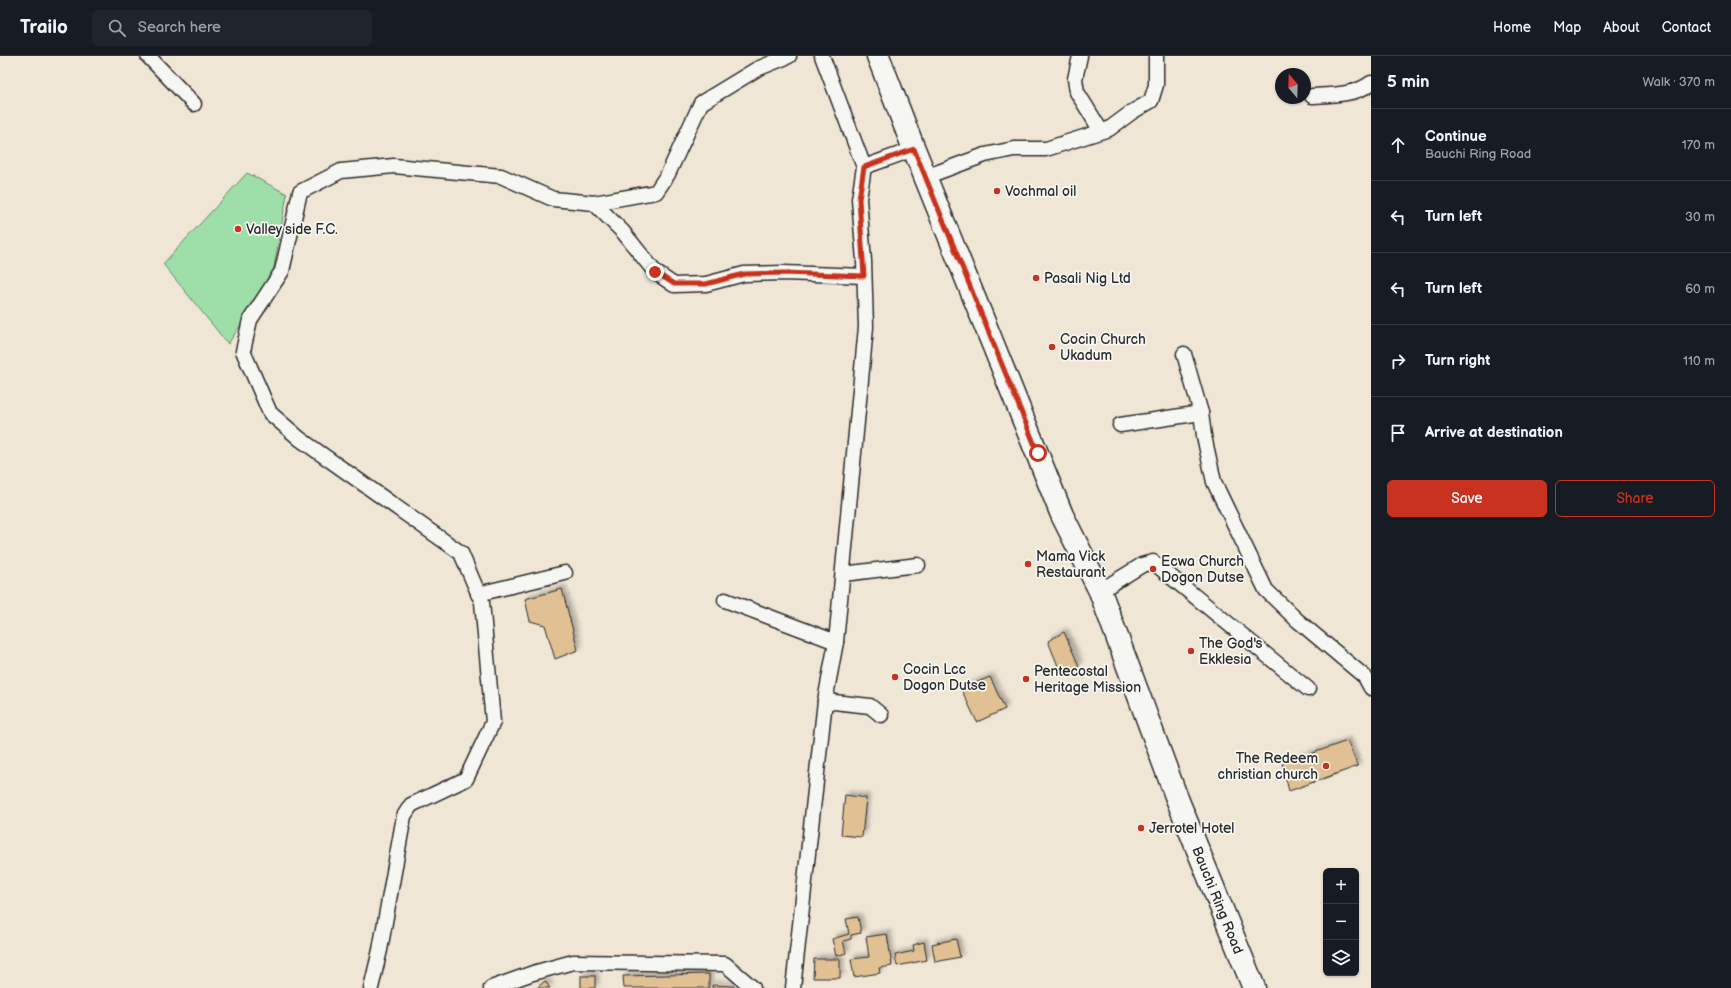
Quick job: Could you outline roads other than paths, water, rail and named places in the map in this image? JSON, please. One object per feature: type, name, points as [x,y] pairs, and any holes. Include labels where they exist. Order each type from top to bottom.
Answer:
[{"type":"main road","name":"Bauchi Ring Road","points":[[878,56],[925,177],[1062,515],[1100,591],[1176,796],[1254,988]]},
{"type":"street","points":[[148,56],[194,104]]},
{"type":"street","points":[[371,988],[380,950],[404,816],[411,804],[466,779],[493,722],[482,602],[461,553],[300,439],[270,413],[243,351],[250,320],[282,270],[300,192],[342,171],[394,166],[501,176],[553,199],[594,203],[656,192],[668,174],[701,103],[758,69],[789,56]]},
{"type":"street","points":[[793,988],[825,701],[836,642],[843,574],[847,510],[866,327],[859,199],[864,167],[822,56]]},
{"type":"street","points":[[1080,56],[1075,79],[1077,92],[1101,131]]},
{"type":"street","points":[[925,177],[985,155],[1014,149],[1046,149],[1109,129],[1127,115],[1151,101],[1156,85],[1156,56]]},
{"type":"street","points":[[1312,96],[1337,94],[1364,89],[1371,83]]},
{"type":"street","points":[[864,167],[914,149]]},
{"type":"street","points":[[594,203],[623,232],[655,272],[674,284],[706,284],[744,274],[784,273],[864,276]]},
{"type":"street","points":[[1184,354],[1201,414],[1214,482],[1266,590],[1297,620],[1365,677],[1371,688]]},
{"type":"street","points":[[1120,426],[1201,414]]},
{"type":"street","points":[[1100,591],[1142,565],[1153,562],[1308,689]]},
{"type":"street","points":[[843,574],[918,565]]},
{"type":"street","points":[[478,594],[565,573]]},
{"type":"street","points":[[725,600],[836,642]]},
{"type":"street","points":[[825,701],[870,706],[881,715]]},
{"type":"street","points":[[491,988],[533,973],[573,962],[725,964],[754,988]]},
{"type":"place","name":"Vochmal oil","points":[[997,191]]},
{"type":"place","name":"Valley side F.C.","points":[[238,229]]},
{"type":"place","name":"Pasali Nig Ltd","points":[[1036,278]]},
{"type":"place","name":"Cocin Church Ukadum","points":[[1052,347]]},
{"type":"place","name":"Mama Vick Restaurant","points":[[1028,564]]},
{"type":"place","name":"Ecwa Church Dogon Dutse","points":[[1153,569]]},
{"type":"place","name":"The God's Ekklesia","points":[[1191,651]]},
{"type":"place","name":"Cocin Lcc Dogon Dutse","points":[[895,677]]},
{"type":"place","name":"Pentecostal Heritage Mission","points":[[1026,679]]},
{"type":"place","name":"The Redeem christian church","points":[[1326,766]]},
{"type":"place","name":"Jerrotel Hotel","points":[[1141,828]]}]
